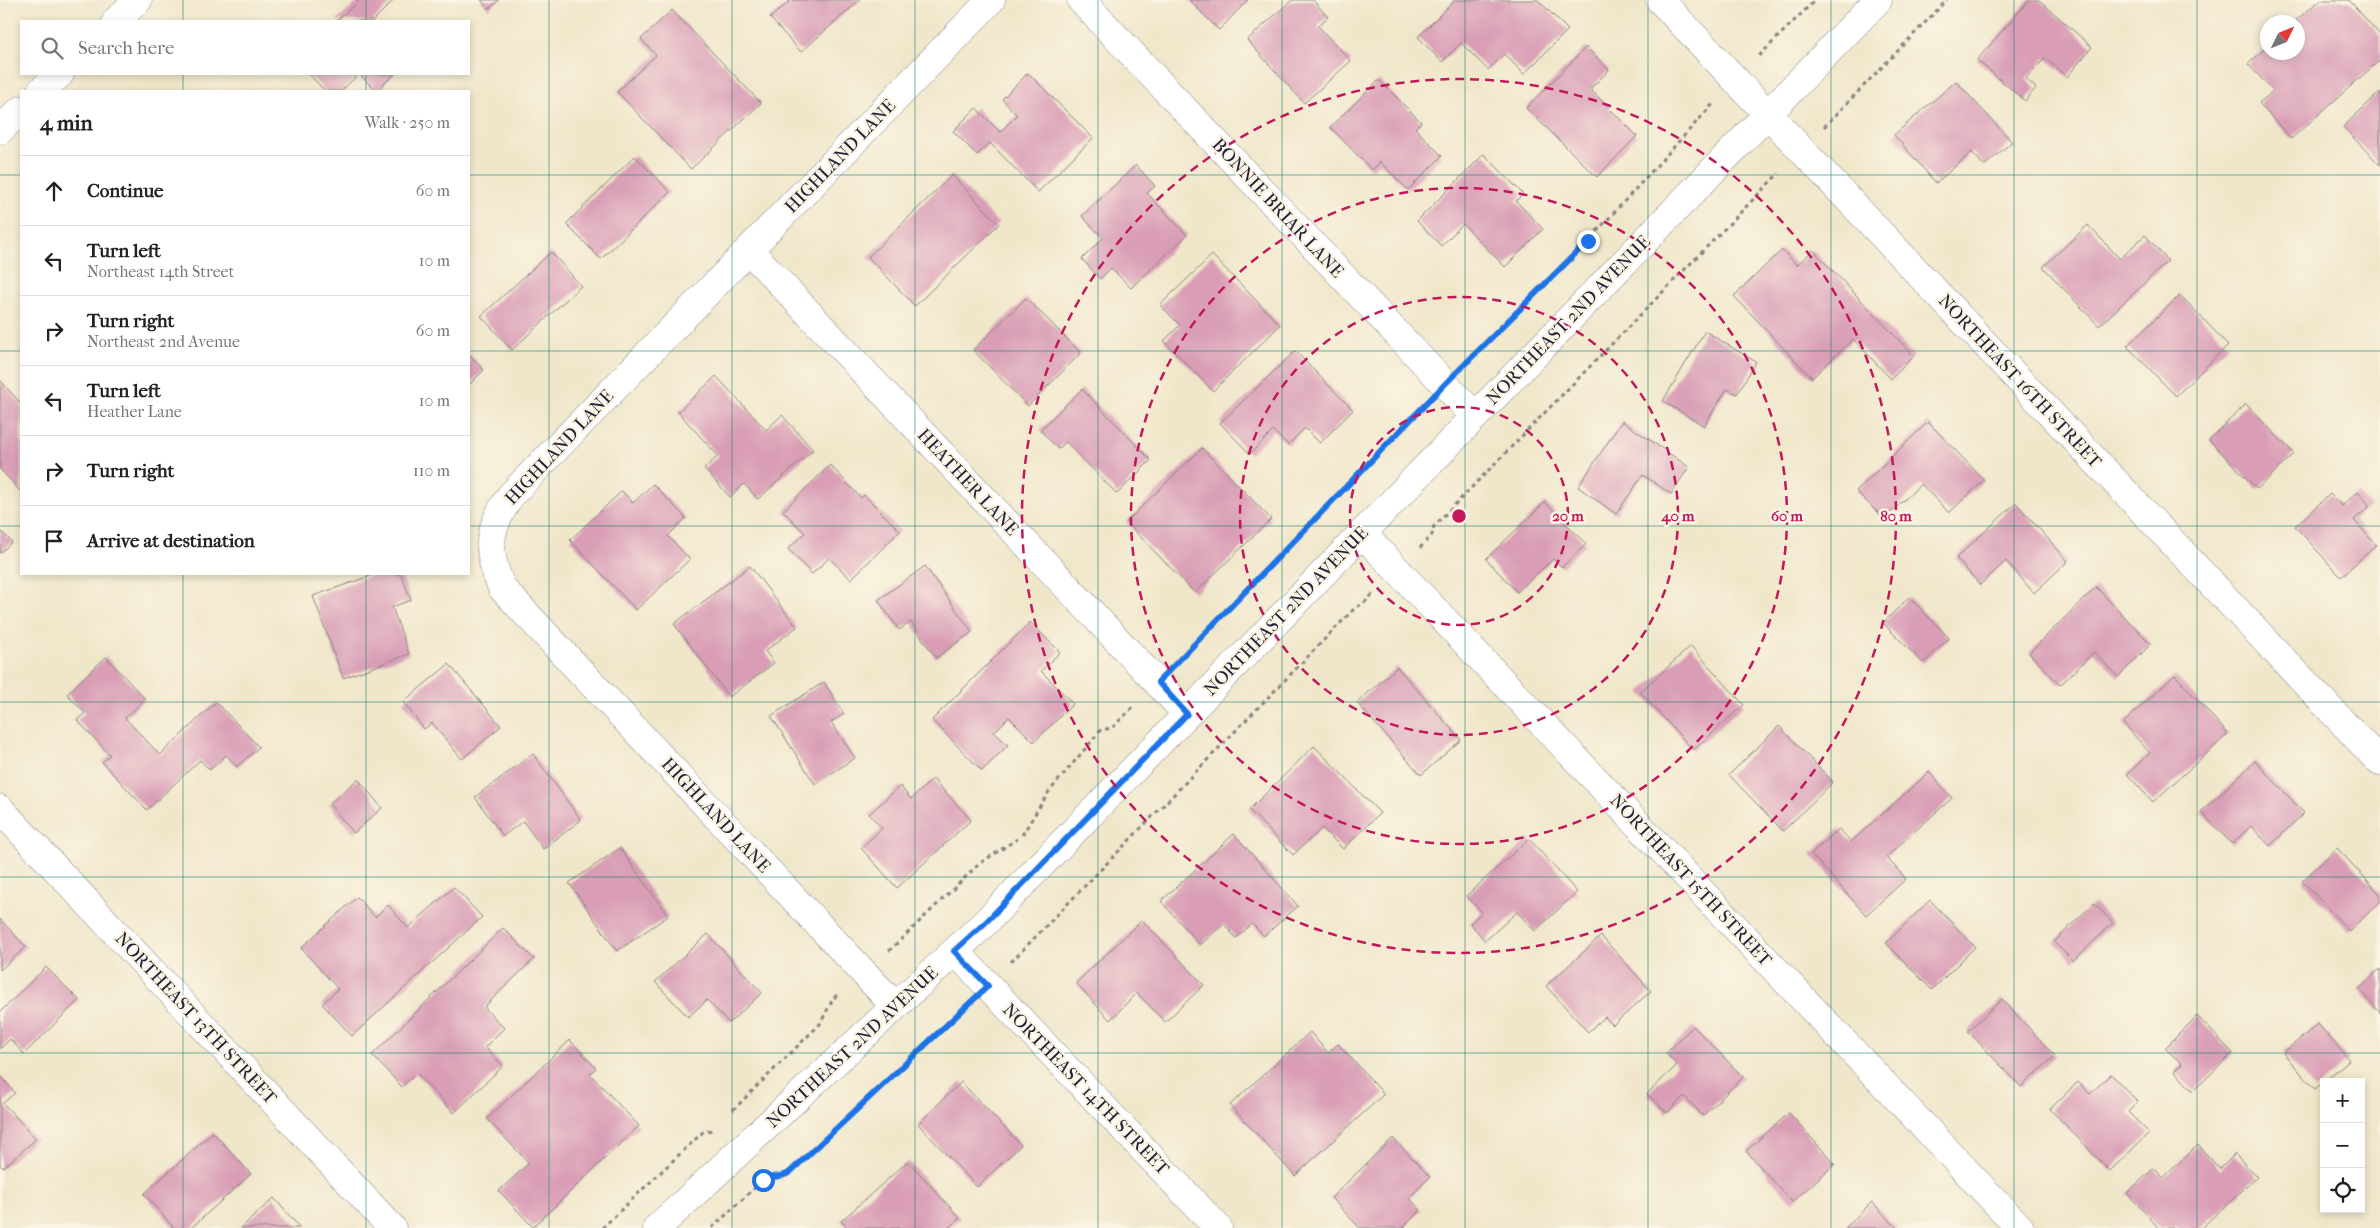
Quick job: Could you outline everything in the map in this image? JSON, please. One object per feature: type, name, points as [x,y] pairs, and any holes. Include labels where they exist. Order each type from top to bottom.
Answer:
[{"type":"street","points":[[117,20],[138,0]]},
{"type":"street","name":"HIGHLAND LANE","points":[[895,1006],[502,588],[492,566],[490,540],[497,516],[511,495],[991,0]]},
{"type":"street","name":"BONNIE BRIAR LANE","points":[[1081,0],[1475,416]]},
{"type":"street","name":"NORTHEAST 16TH STREET","points":[[1660,0],[2380,762]]},
{"type":"street","name":"NORTHEAST 2ND AVENUE","points":[[657,1228],[986,922],[1878,0]]},
{"type":"street","points":[[42,90],[59,75]]},
{"type":"street","points":[[0,130],[20,111]]},
{"type":"street","name":"HEATHER LANE","points":[[749,250],[1187,714]]},
{"type":"street","name":"NORTHEAST 15TH STREET","points":[[1362,533],[2020,1228]]},
{"type":"street","name":"NORTHEAST 13TH STREET","points":[[0,808],[392,1228]]},
{"type":"street","name":"NORTHEAST 14TH STREET","points":[[954,951],[1218,1228]]},
{"type":"path","points":[[731,1116],[734,1107],[820,1024],[833,999],[865,973],[979,864],[1020,838],[1048,793],[1101,730],[1112,728],[1158,682],[1445,384],[1588,241],[1735,80],[1815,0]]},
{"type":"path","points":[[712,1228],[763,1180],[772,1175],[784,1176],[789,1173],[988,986],[1354,609],[1365,602],[1432,535],[1434,526],[1509,448],[1592,366],[1947,0]]},
{"type":"path","points":[[602,1228],[703,1132],[717,1129]]},
{"type":"building","points":[[356,0],[394,0],[374,20],[337,20],[358,2]]},
{"type":"building","points":[[481,0],[499,0],[489,9]]},
{"type":"building","points":[[791,0],[860,0],[801,52],[770,18]]},
{"type":"building","points":[[1189,0],[1248,0],[1219,30]]},
{"type":"building","points":[[1292,0],[1313,0],[1328,17],[1318,26],[1351,61],[1304,103],[1247,40]]},
{"type":"building","points":[[1455,0],[1538,0],[1568,30],[1524,74],[1504,54],[1488,70],[1461,43],[1442,62],[1418,37]]},
{"type":"building","points":[[2029,0],[2039,0],[2092,47],[2067,77],[2045,58],[2026,79],[2036,88],[2025,101],[1977,60]]},
{"type":"building","points":[[2320,0],[2349,0],[2380,35],[2380,60],[2291,139],[2259,103],[2273,91],[2248,64],[2260,53],[2260,60],[2305,60],[2305,15],[2302,15]]},
{"type":"building","points":[[672,10],[761,103],[691,169],[617,92],[656,55],[641,39]]},
{"type":"building","points":[[1586,47],[1609,70],[1590,89],[1637,136],[1597,177],[1526,108]]},
{"type":"building","points":[[1028,73],[1093,138],[1038,192],[990,143],[977,155],[953,131],[976,108],[1000,132],[1017,115],[1002,99]]},
{"type":"building","points":[[310,75],[358,75],[342,90],[324,90]]},
{"type":"building","points":[[360,75],[394,75],[377,90]]},
{"type":"building","points":[[1379,80],[1421,122],[1415,128],[1442,156],[1408,190],[1380,162],[1372,170],[1330,127]]},
{"type":"building","points":[[1956,81],[2012,142],[1984,166],[1972,152],[1936,183],[1894,135]]},
{"type":"building","points":[[2380,92],[2380,165],[2343,127]]},
{"type":"building","points":[[1484,154],[1523,194],[1516,201],[1543,229],[1505,267],[1463,224],[1441,246],[1417,221]]},
{"type":"building","points":[[635,156],[670,192],[601,259],[566,224]]},
{"type":"building","points":[[1136,165],[1155,186],[1147,193],[1187,235],[1131,288],[1111,268],[1100,279],[1082,259],[1103,238],[1082,216]]},
{"type":"building","points":[[952,175],[999,224],[915,306],[868,257]]},
{"type":"building","points":[[2088,225],[2120,259],[2145,235],[2168,261],[2099,326],[2043,267]]},
{"type":"building","points":[[1782,250],[1797,265],[1813,250],[1914,356],[1891,379],[1853,339],[1812,378],[1734,296]]},
{"type":"building","points":[[551,252],[581,286],[512,350],[481,316]]},
{"type":"building","points":[[1212,255],[1280,325],[1213,391],[1164,341],[1180,325],[1160,305]]},
{"type":"building","points":[[2180,295],[2228,345],[2176,396],[2127,346]]},
{"type":"building","points":[[1026,298],[1081,353],[1028,406],[973,350]]},
{"type":"building","points":[[1705,331],[1756,362],[1737,394],[1727,389],[1704,426],[1663,401]]},
{"type":"building","points":[[1295,351],[1353,410],[1320,443],[1305,428],[1288,445],[1273,431],[1250,454],[1220,423]]},
{"type":"building","points":[[470,355],[484,370],[470,384]]},
{"type":"building","points":[[716,376],[766,430],[782,415],[813,450],[758,499],[744,484],[730,497],[704,469],[718,456],[678,412]]},
{"type":"building","points":[[0,380],[20,403],[20,491],[0,469]]},
{"type":"building","points":[[1082,389],[1151,460],[1117,494],[1066,442],[1058,449],[1040,430]]},
{"type":"building","points":[[2246,404],[2294,454],[2257,489],[2209,440]]},
{"type":"building","points":[[1622,421],[1689,467],[1671,494],[1643,475],[1616,514],[1578,487]]},
{"type":"building","points":[[1928,422],[1984,480],[1949,513],[1921,484],[1884,519],[1856,491]]},
{"type":"building","points":[[1202,448],[1271,519],[1195,593],[1126,522]]},
{"type":"building","points":[[830,465],[861,498],[864,495],[900,531],[851,579],[829,558],[812,574],[788,549],[805,533],[783,511]]},
{"type":"building","points":[[653,484],[686,518],[668,536],[690,559],[636,610],[570,540],[622,491],[633,503]]},
{"type":"building","points":[[2358,492],[2370,506],[2354,520],[2376,545],[2341,577],[2295,526],[2330,494],[2342,506]]},
{"type":"building","points":[[1545,502],[1586,544],[1562,567],[1553,559],[1517,592],[1486,559]]},
{"type":"building","points":[[2016,503],[2068,561],[2034,593],[2006,561],[1980,585],[1956,558]]},
{"type":"building","points":[[0,530],[12,542],[0,553]]},
{"type":"building","points":[[750,566],[797,627],[765,651],[774,663],[729,697],[674,624]]},
{"type":"building","points":[[925,566],[972,632],[936,658],[911,622],[899,630],[878,600]]},
{"type":"building","points":[[373,575],[401,575],[411,600],[392,607],[409,654],[343,678],[313,596]]},
{"type":"building","points":[[2096,587],[2151,644],[2118,677],[2094,652],[2060,685],[2029,653]]},
{"type":"building","points":[[1909,597],[1949,638],[1923,663],[1883,623]]},
{"type":"building","points":[[1030,622],[1060,652],[1041,671],[1073,704],[1034,742],[1009,717],[994,732],[1008,745],[982,771],[932,720]]},
{"type":"building","points":[[1691,646],[1744,705],[1693,750],[1640,692]]},
{"type":"building","points":[[106,657],[145,699],[125,718],[160,755],[216,702],[259,747],[237,767],[226,755],[210,770],[200,760],[147,810],[102,762],[110,755],[77,720],[85,713],[67,694]]},
{"type":"building","points":[[449,664],[501,726],[462,759],[432,723],[424,729],[403,702]]},
{"type":"building","points":[[1397,667],[1461,740],[1421,775],[1357,703]]},
{"type":"building","points":[[2175,675],[2228,734],[2153,802],[2127,774],[2150,753],[2123,723]]},
{"type":"building","points":[[824,682],[844,714],[831,722],[855,758],[815,784],[771,716]]},
{"type":"building","points":[[1779,726],[1833,782],[1783,831],[1729,775]]},
{"type":"building","points":[[1314,746],[1380,813],[1343,849],[1322,828],[1293,855],[1249,810]]},
{"type":"building","points":[[533,754],[581,820],[543,849],[523,821],[503,836],[475,797]]},
{"type":"building","points":[[2255,761],[2304,813],[2270,846],[2251,826],[2232,844],[2201,812]]},
{"type":"building","points":[[1929,772],[1952,798],[1886,857],[1906,879],[1866,915],[1811,854],[1839,829],[1851,842]]},
{"type":"building","points":[[358,779],[382,808],[354,833],[329,804]]},
{"type":"building","points":[[933,779],[971,820],[897,888],[861,848],[882,828],[869,814],[900,786],[911,799]]},
{"type":"building","points":[[1234,834],[1298,906],[1264,936],[1252,924],[1236,938],[1224,924],[1200,945],[1161,901]]},
{"type":"building","points":[[1529,839],[1577,892],[1535,931],[1517,912],[1485,941],[1470,923],[1482,912],[1466,896]]},
{"type":"building","points":[[620,848],[668,916],[617,951],[569,883]]},
{"type":"building","points":[[2337,848],[2380,894],[2380,902],[2349,931],[2302,881]]},
{"type":"building","points":[[454,887],[482,917],[352,1036],[322,1004],[338,989],[301,948],[357,897],[375,917],[388,905],[408,928]]},
{"type":"building","points":[[1930,900],[1975,947],[1932,990],[1886,943]]},
{"type":"building","points":[[2094,903],[2113,923],[2073,961],[2054,942]]},
{"type":"building","points":[[0,919],[26,947],[0,970]]},
{"type":"building","points":[[1142,920],[1204,985],[1165,1022],[1137,993],[1110,1020],[1076,983]]},
{"type":"building","points":[[503,928],[534,959],[484,1007],[504,1028],[485,1047],[503,1066],[454,1113],[416,1073],[402,1087],[372,1055]]},
{"type":"building","points":[[708,934],[762,993],[729,1023],[707,1000],[688,1017],[655,982]]},
{"type":"building","points":[[1601,936],[1651,991],[1613,1025],[1605,1017],[1588,1032],[1546,986]]},
{"type":"building","points":[[46,967],[79,1000],[24,1054],[10,1039],[0,1049],[0,1012]]},
{"type":"building","points":[[2380,969],[2380,1013],[2359,989]]},
{"type":"building","points":[[2002,999],[2055,1056],[2021,1087],[1968,1031]]},
{"type":"building","points":[[2197,1016],[2233,1053],[2193,1091],[2174,1071],[2182,1064],[2165,1048]]},
{"type":"building","points":[[2318,1024],[2349,1060],[2328,1078],[2320,1078],[2320,1085],[2315,1089],[2283,1053]]},
{"type":"building","points":[[1693,1026],[1743,1077],[1703,1116],[1684,1096],[1667,1113],[1647,1094],[1677,1065],[1666,1053]]},
{"type":"building","points":[[1310,1032],[1328,1053],[1338,1044],[1384,1094],[1295,1176],[1230,1105]]},
{"type":"building","points":[[570,1040],[596,1068],[590,1074],[639,1126],[533,1227],[499,1191],[529,1163],[487,1119]]},
{"type":"building","points":[[2111,1074],[2138,1102],[2128,1112],[2149,1133],[2110,1171],[2050,1109],[2078,1082],[2090,1094]]},
{"type":"building","points":[[0,1075],[15,1093],[3,1103],[36,1139],[3,1168],[0,1165]]},
{"type":"building","points":[[961,1082],[1021,1145],[977,1187],[918,1124]]},
{"type":"building","points":[[1789,1113],[1835,1164],[1792,1202],[1746,1151]]},
{"type":"building","points":[[213,1132],[251,1174],[191,1228],[174,1228],[144,1194]]},
{"type":"building","points":[[1393,1138],[1430,1177],[1409,1198],[1421,1210],[1403,1228],[1360,1228],[1331,1198]]},
{"type":"building","points":[[2198,1145],[2220,1169],[2235,1154],[2257,1177],[2201,1228],[2159,1228],[2127,1193],[2154,1168],[2163,1178]]},
{"type":"building","points":[[908,1161],[960,1218],[948,1228],[848,1228],[841,1221]]},
{"type":"building","points":[[274,1198],[300,1228],[241,1228]]},
{"type":"building","points":[[1872,1202],[1897,1228],[1845,1228]]},
{"type":"route","points":[[763,1180],[772,1175],[784,1176],[789,1173],[988,986],[954,951],[986,922],[1187,714],[1158,682],[1445,384],[1588,241]]}]
